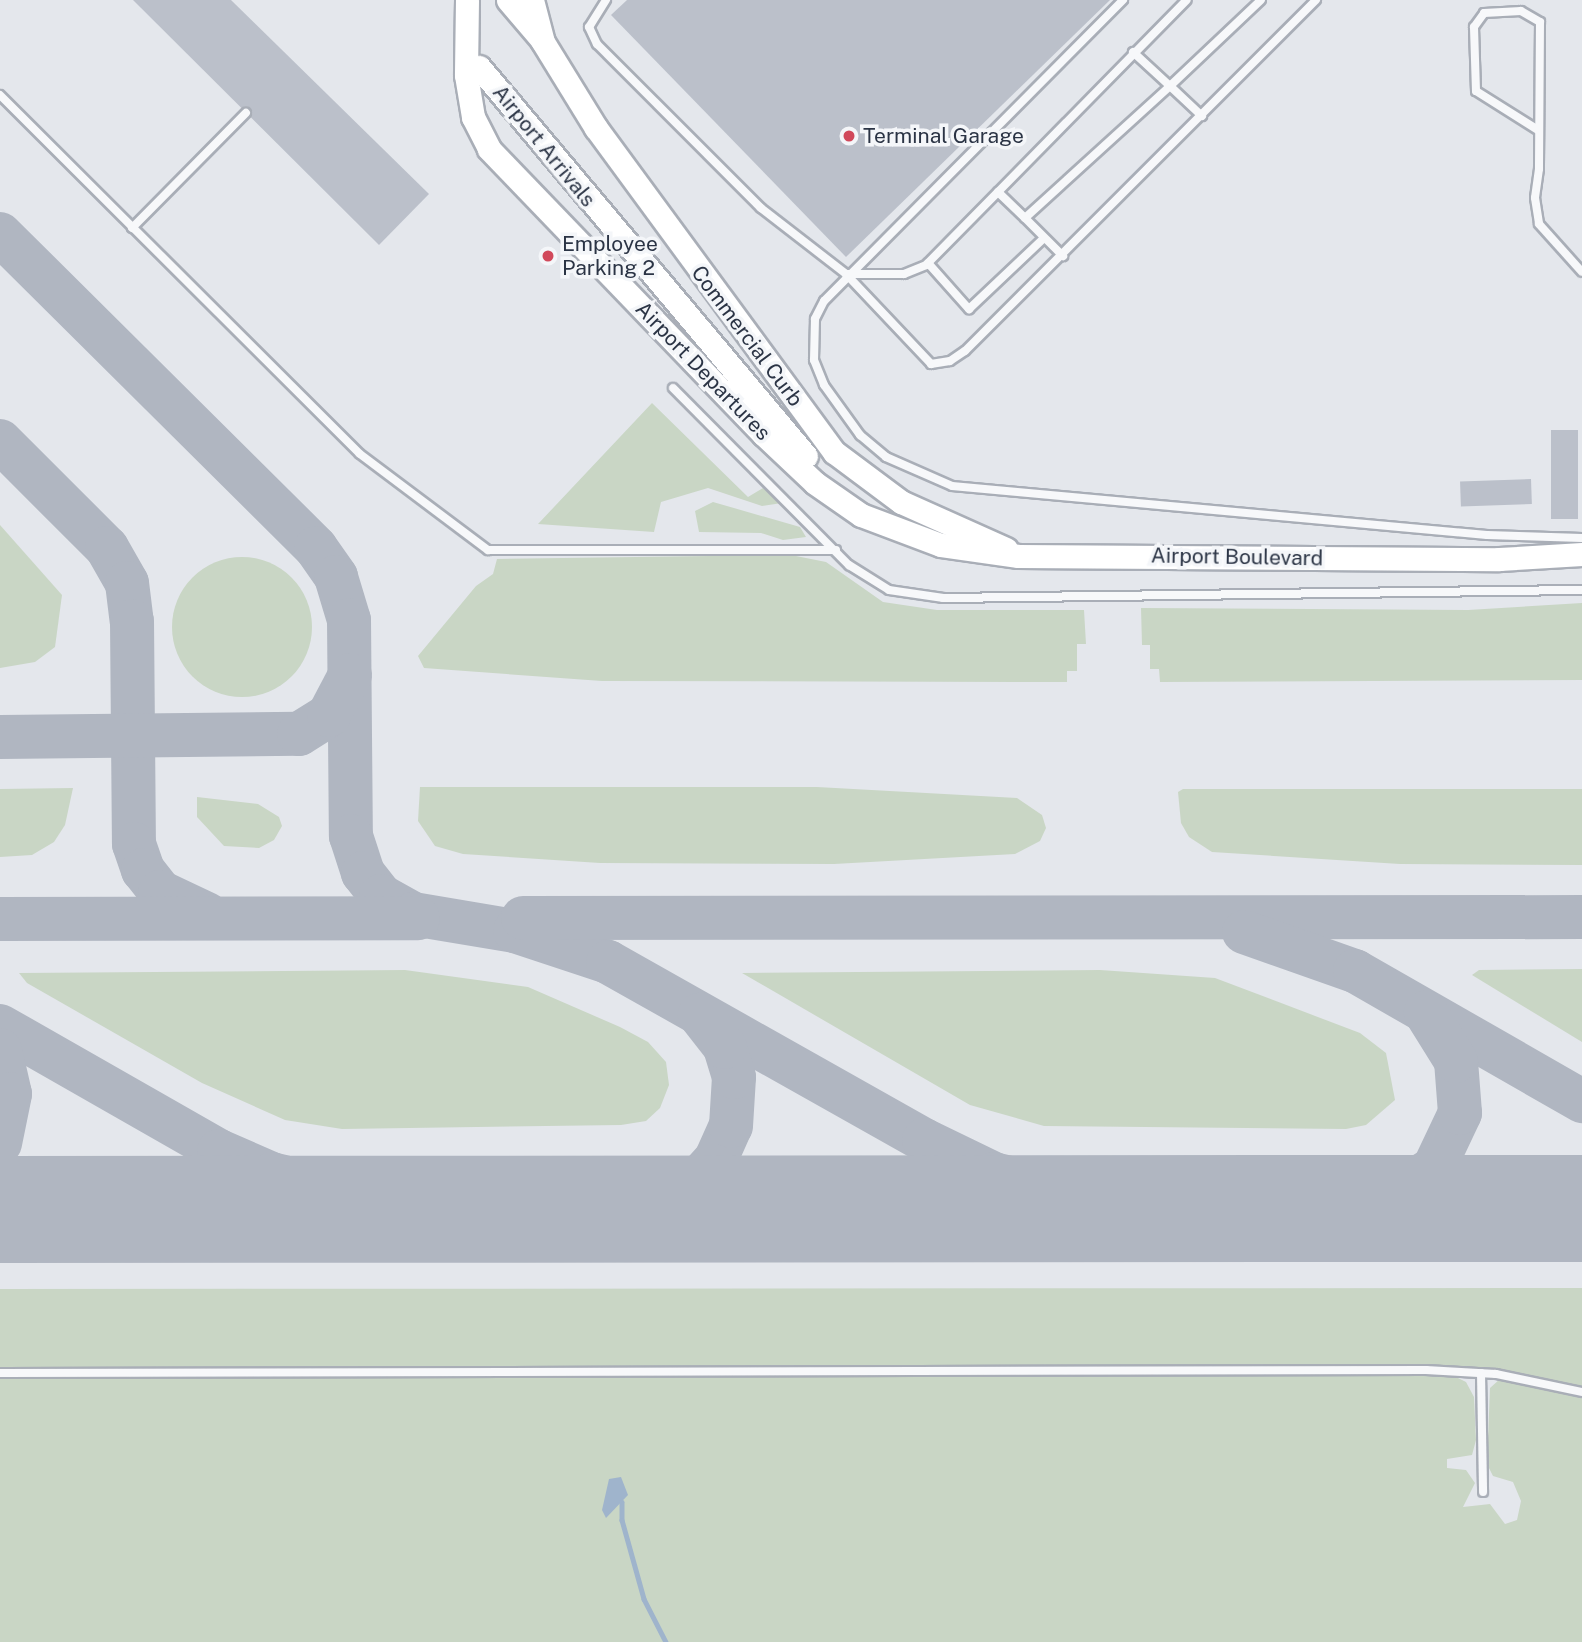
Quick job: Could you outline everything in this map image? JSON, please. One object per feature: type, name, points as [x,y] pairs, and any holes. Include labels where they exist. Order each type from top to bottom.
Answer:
[{"type":"street","name":"Airport Departures","points":[[467,0],[466,75],[473,117],[489,149],[815,483],[861,515],[896,527]]},
{"type":"street","name":"Commercial Curb","points":[[508,0],[543,42],[666,227],[834,452],[901,502],[1018,556]]},
{"type":"street","name":"Commercial Curb","points":[[531,0],[543,42]]},
{"type":"street","name":"Airport Arrivals","points":[[479,67],[750,395],[812,462],[896,527]]},
{"type":"street","name":"Airport Boulevard","points":[[896,527],[941,545],[1018,556],[1499,559],[1582,554]]},
{"type":"lane","points":[[606,0],[589,27],[597,44],[761,208],[846,274],[931,364],[950,362],[965,351],[1063,256],[1316,0]]},
{"type":"lane","points":[[1123,0],[846,274],[815,319],[814,360],[824,385],[860,435],[886,457],[952,486],[1487,535],[1582,538]]},
{"type":"lane","points":[[846,274],[904,274],[928,263],[1186,0]]},
{"type":"lane","points":[[1025,218],[1261,0]]},
{"type":"lane","points":[[1538,130],[1475,91],[1474,27],[1484,13],[1521,11],[1540,22],[1539,224],[1582,272]]},
{"type":"lane","points":[[1133,52],[1202,116]]},
{"type":"lane","points":[[0,96],[360,454],[488,550],[835,550]]},
{"type":"lane","points":[[132,228],[246,113]]},
{"type":"lane","points":[[998,192],[1063,256]]},
{"type":"lane","points":[[928,263],[969,309],[1044,239]]},
{"type":"lane","points":[[673,388],[835,550],[889,590],[943,598],[1582,590]]},
{"type":"lane","points":[[0,1373],[1481,1373],[1582,1392]]},
{"type":"lane","points":[[1481,1373],[1483,1492]]},
{"type":"green space","points":[[652,403],[748,497],[763,488],[782,503],[762,506],[708,488],[661,502],[654,532],[538,524]]},
{"type":"green space","points":[[713,502],[800,527],[806,537],[783,540],[761,533],[699,532],[695,511]]},
{"type":"green space","points":[[0,525],[62,595],[55,647],[35,662],[0,668]]},
{"type":"green space","points":[[791,555],[826,562],[883,602],[937,610],[1084,610],[1086,644],[1077,644],[1077,671],[1067,671],[1067,682],[602,681],[424,668],[418,656],[476,586],[493,574],[497,559]]},
{"type":"green space","points":[[242,557],[269,563],[291,578],[306,600],[312,627],[306,654],[291,676],[269,691],[242,697],[215,691],[193,676],[178,654],[172,627],[178,600],[193,578],[215,563]]},
{"type":"green space","points":[[1582,603],[1582,680],[1160,682],[1159,669],[1150,669],[1150,645],[1142,645],[1141,608],[1468,610]]},
{"type":"green space","points":[[420,787],[817,787],[1017,798],[1042,815],[1046,828],[1040,841],[1015,854],[834,864],[600,863],[463,854],[435,846],[418,821]]},
{"type":"green space","points":[[73,788],[65,825],[54,842],[32,855],[0,857],[0,789]]},
{"type":"green space","points":[[1183,789],[1582,789],[1582,865],[1400,864],[1212,852],[1189,837],[1181,823],[1178,792]]},
{"type":"green space","points":[[197,797],[258,804],[279,817],[282,826],[274,840],[259,848],[224,846],[197,817]]},
{"type":"green space","points":[[1582,969],[1582,1042],[1472,975],[1479,970]]},
{"type":"green space","points":[[405,970],[528,987],[648,1042],[666,1062],[669,1085],[660,1108],[646,1121],[621,1125],[342,1129],[285,1120],[202,1083],[27,983],[19,973]]},
{"type":"green space","points":[[1100,970],[1215,978],[1360,1033],[1386,1053],[1395,1100],[1366,1125],[1346,1129],[1044,1126],[970,1105],[742,973]]},
{"type":"green space","points":[[1582,1288],[1582,1387],[1487,1369],[1378,1365],[0,1369],[0,1289]]},
{"type":"green space","points":[[1452,1375],[1466,1382],[1474,1397],[1476,1440],[1472,1455],[1447,1459],[1447,1468],[1466,1470],[1475,1483],[1463,1507],[1490,1504],[1505,1524],[1517,1520],[1521,1501],[1513,1482],[1493,1476],[1487,1464],[1490,1388],[1500,1379],[1582,1396],[1582,1642],[0,1642],[0,1378]]},
{"type":"water","points":[[621,1477],[628,1495],[606,1518],[602,1510],[609,1479]]},
{"type":"building","points":[[133,0],[231,0],[429,194],[379,245]]},
{"type":"building","name":"Terminal Garage","points":[[627,0],[1110,0],[846,257],[611,15]]},
{"type":"building","points":[[1551,430],[1578,430],[1578,519],[1551,519]]},
{"type":"building","points":[[1531,479],[1532,504],[1461,506],[1460,481]]},
{"type":"waterway","points":[[622,1502],[622,1520],[644,1599],[666,1642]]},
{"type":"taxiway","points":[[0,234],[316,548],[336,577],[349,620],[351,836],[363,873],[381,896],[413,914],[515,931],[608,962],[924,1140],[994,1174],[1096,1199],[1211,1208]]},
{"type":"taxiway","points":[[0,441],[107,548],[127,583],[132,621],[134,844],[143,870],[160,892],[207,914]]},
{"type":"taxiway","points":[[0,737],[299,734],[329,715],[350,675]]},
{"type":"taxiway","points":[[523,918],[1582,917]]},
{"type":"taxiway","points":[[0,919],[418,918]]},
{"type":"taxiway","points":[[1244,932],[1355,971],[1582,1101]]},
{"type":"taxiway","points":[[1384,1199],[1434,1168],[1460,1113],[1456,1061],[1426,1013]]},
{"type":"taxiway","points":[[576,1209],[666,1197],[699,1178],[716,1159],[731,1126],[734,1077],[725,1047],[700,1015]]},
{"type":"taxiway","points":[[0,1026],[219,1151],[272,1174],[383,1201],[504,1209]]},
{"type":"taxiway","points":[[0,1050],[10,1094],[0,1143]]},
{"type":"taxiway","points":[[1219,1208],[1582,1193]]},
{"type":"runway","points":[[0,1209],[1582,1208]]},
{"type":"place","name":"Terminal Garage","points":[[849,136]]},
{"type":"place","name":"Employee Parking 2","points":[[548,256]]}]
